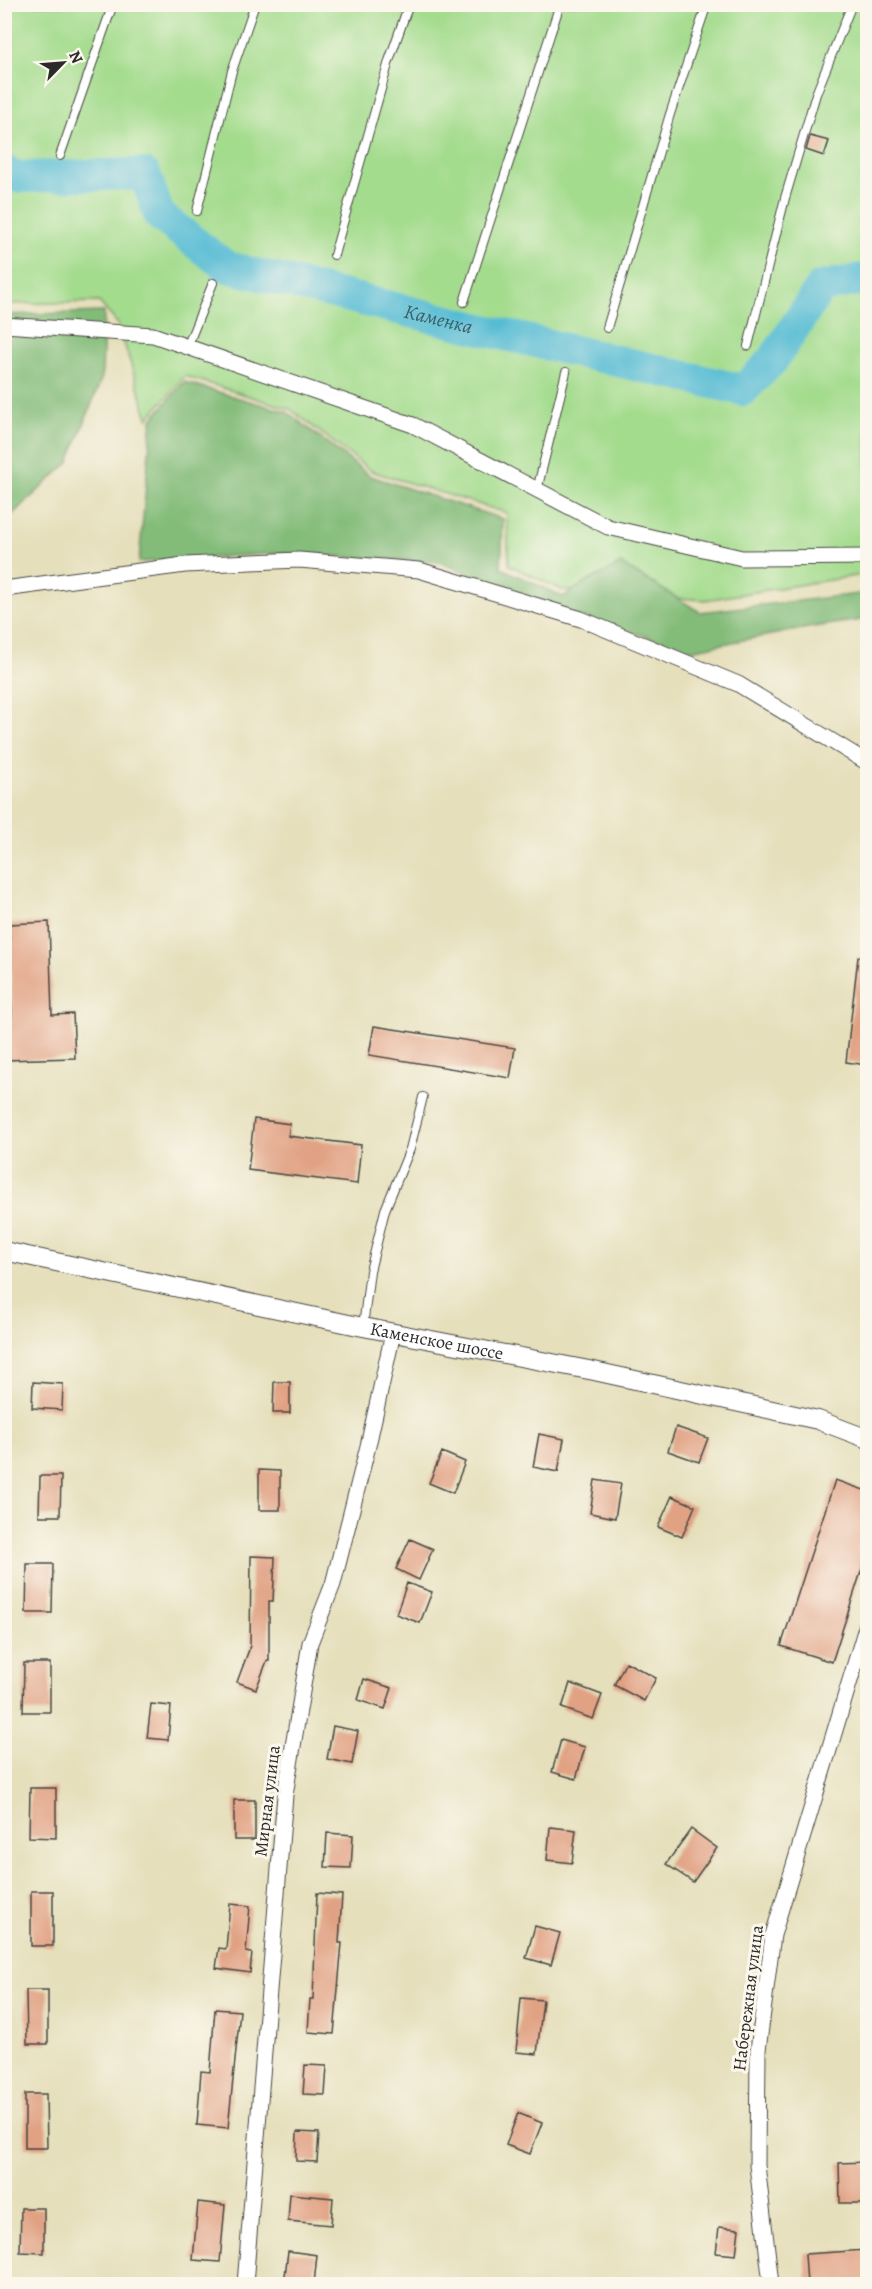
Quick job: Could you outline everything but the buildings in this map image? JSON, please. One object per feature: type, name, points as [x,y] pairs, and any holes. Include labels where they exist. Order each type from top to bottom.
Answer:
[{"type":"street","points":[[4,325],[153,335],[413,425],[609,527],[742,558],[867,557]]},
{"type":"street","points":[[4,589],[185,565],[299,561],[419,570],[581,619],[738,684],[867,763]]},
{"type":"street","name":"Каменское шоссе","points":[[4,1251],[363,1327],[594,1371],[818,1420],[865,1434]]},
{"type":"street","name":"Мирная улица","points":[[245,2284],[285,1795],[310,1643],[333,1584],[368,1446],[393,1333]]},
{"type":"street","name":"Набережная улица","points":[[771,2284],[757,2153],[758,2050],[773,1935],[867,1621]]},
{"type":"lane","points":[[60,156],[113,4]]},
{"type":"lane","points":[[197,211],[232,71],[255,4]]},
{"type":"lane","points":[[334,255],[388,61],[409,4]]},
{"type":"lane","points":[[464,302],[560,4]]},
{"type":"lane","points":[[607,328],[670,114],[707,4]]},
{"type":"lane","points":[[748,346],[785,198],[816,94],[852,4]]},
{"type":"lane","points":[[187,347],[213,283]]},
{"type":"lane","points":[[537,489],[566,372]]},
{"type":"lane","points":[[363,1327],[370,1271],[386,1210],[410,1149],[423,1097]]},
{"type":"green space","points":[[5,5],[867,5],[867,266],[813,277],[764,354],[740,379],[232,260],[169,210],[149,165],[21,172],[5,164]]},
{"type":"green space","points":[[137,181],[152,220],[219,273],[742,397],[779,371],[826,298],[867,290],[867,574],[705,600],[562,590],[509,565],[507,513],[371,471],[290,409],[185,376],[148,418],[118,324],[99,302],[5,304],[4,182],[12,185]]},
{"type":"green space","points":[[104,312],[102,377],[69,462],[5,521],[5,315]]},
{"type":"green space","points":[[184,382],[287,412],[370,476],[503,519],[501,568],[563,597],[621,564],[700,612],[867,593],[867,619],[690,650],[573,614],[439,562],[281,553],[139,562],[152,419]]},
{"type":"waterway","name":"Каменка","points":[[4,171],[18,177],[145,174],[159,215],[227,267],[743,390],[773,360],[821,287],[868,278]]}]
